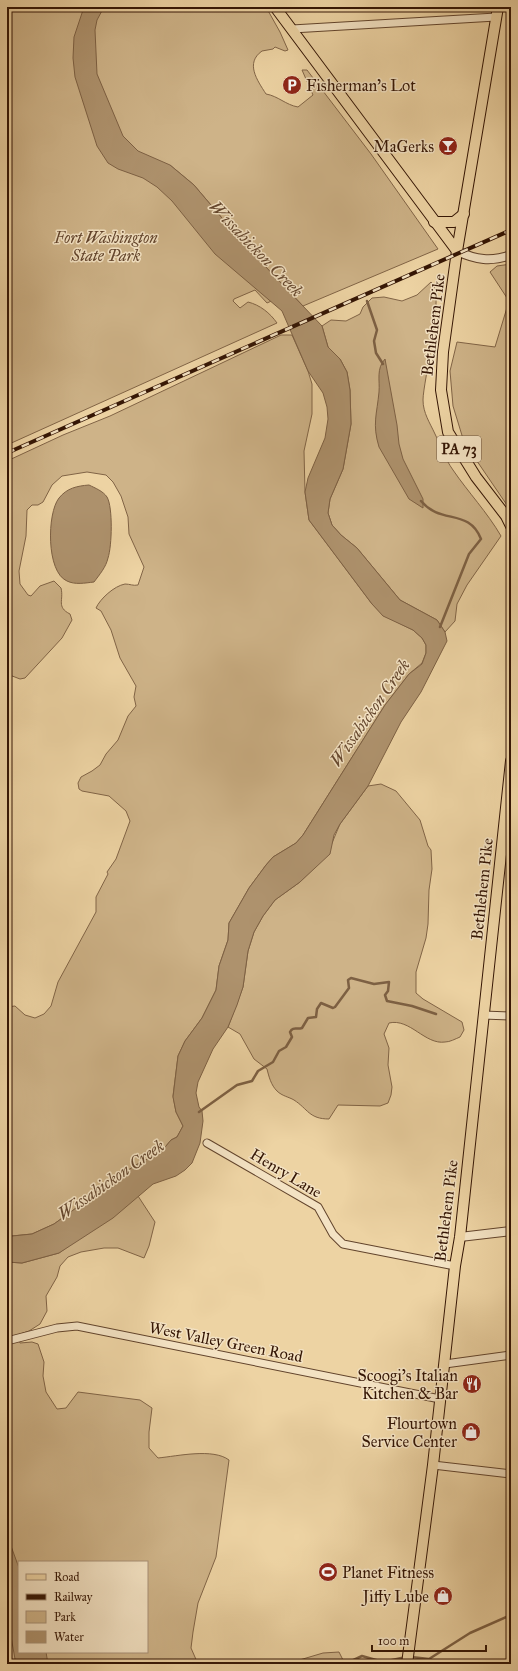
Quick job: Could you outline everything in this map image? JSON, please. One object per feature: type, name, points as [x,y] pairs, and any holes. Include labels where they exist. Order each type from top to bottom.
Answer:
[{"type":"main road","points":[[275,7],[457,251]]},
{"type":"main road","name":"Bethlehem Pike","points":[[497,12],[457,251],[440,373],[441,390],[448,432],[476,477],[506,516],[511,526]]},
{"type":"main road","points":[[434,222],[454,222],[464,214]]},
{"type":"main road","name":"Bethlehem Pike","points":[[407,1664],[433,1465],[455,1266],[460,1237],[511,761]]},
{"type":"street","points":[[292,29],[497,12]]},
{"type":"street","points":[[457,251],[470,257],[483,260],[500,259],[511,255]]},
{"type":"street","points":[[483,1015],[511,1016]]},
{"type":"street","name":"Henry Lane","points":[[207,1143],[318,1208],[332,1234],[343,1244],[455,1266]]},
{"type":"street","points":[[460,1237],[511,1231]]},
{"type":"street","name":"West Valley Green Road","points":[[7,1341],[57,1328],[77,1326],[440,1399]]},
{"type":"street","points":[[445,1364],[511,1355]]},
{"type":"street","points":[[433,1465],[511,1474]]},
{"type":"green space","name":"Fort Washington State Park","points":[[7,7],[266,7],[288,50],[285,51],[275,47],[273,49],[262,51],[254,61],[254,72],[266,94],[298,107],[313,95],[302,70],[307,70],[371,154],[438,249],[303,306],[244,244],[194,185],[170,165],[285,295],[267,303],[255,290],[234,299],[233,301],[240,308],[248,302],[261,307],[277,323],[7,445]]},
{"type":"green space","points":[[511,264],[511,511],[464,442],[453,406],[450,371],[457,342],[495,347],[509,301],[490,272],[497,266]]},
{"type":"green space","points":[[431,282],[435,289],[436,301],[433,337],[424,390],[424,409],[450,466],[501,536],[467,585],[457,604],[455,621],[445,632],[437,620],[400,600],[357,548],[341,535],[332,525],[328,513],[330,499],[343,469],[351,424],[350,390],[347,372],[340,359],[328,347],[322,326],[331,320],[346,321],[360,314],[363,307],[372,298],[384,297],[402,301],[417,295]]},
{"type":"green space","points":[[281,335],[292,335],[308,371],[312,384],[312,414],[304,451],[305,492],[309,520],[372,604],[383,615],[413,630],[422,638],[426,645],[426,653],[422,663],[409,674],[385,705],[303,835],[296,843],[273,857],[266,865],[249,888],[229,923],[228,940],[219,966],[216,990],[202,1018],[185,1041],[178,1056],[173,1096],[176,1112],[183,1126],[177,1137],[171,1140],[161,1152],[134,1166],[54,1224],[32,1234],[12,1236],[7,1234],[7,1007],[15,1006],[25,1015],[35,1018],[44,1014],[51,1006],[58,982],[96,912],[96,897],[108,874],[107,872],[116,859],[130,821],[126,811],[109,796],[82,791],[79,789],[78,783],[81,777],[100,765],[106,754],[118,740],[128,716],[136,706],[134,697],[136,686],[120,658],[111,630],[101,611],[96,608],[104,597],[116,587],[125,584],[138,585],[144,567],[129,534],[128,517],[121,496],[113,482],[106,475],[87,472],[62,476],[52,485],[43,502],[38,505],[32,505],[27,510],[26,536],[19,571],[20,584],[28,595],[31,596],[40,586],[54,581],[61,588],[61,603],[63,609],[70,614],[72,620],[62,638],[25,678],[20,679],[7,674],[7,461],[63,435],[110,416]]},
{"type":"green space","points":[[381,784],[396,791],[420,820],[428,846],[431,850],[432,869],[429,890],[428,924],[426,938],[416,972],[416,993],[423,999],[462,1022],[464,1030],[460,1037],[449,1042],[438,1042],[431,1040],[404,1024],[389,1023],[384,1034],[389,1048],[388,1065],[392,1087],[388,1103],[380,1106],[338,1105],[329,1119],[322,1119],[309,1113],[299,1103],[277,1091],[269,1078],[267,1069],[254,1059],[240,1034],[228,1027],[243,987],[248,951],[254,932],[263,916],[275,900],[300,882],[317,865],[332,843],[340,824],[368,786]]},
{"type":"green space","points":[[138,1196],[155,1222],[149,1246],[144,1258],[118,1248],[104,1248],[81,1252],[68,1257],[60,1266],[57,1277],[46,1296],[47,1311],[40,1324],[29,1331],[17,1335],[20,1343],[32,1342],[38,1344],[44,1362],[43,1376],[46,1392],[57,1409],[66,1408],[78,1392],[140,1400],[152,1408],[149,1448],[158,1458],[195,1454],[214,1454],[229,1460],[216,1557],[198,1603],[193,1632],[191,1648],[198,1664],[7,1664],[7,1445],[9,1417],[7,1415],[9,1381],[7,1364],[7,1262],[22,1263],[59,1253]]},
{"type":"green space","points":[[339,1652],[345,1664],[286,1664],[323,1653]]},
{"type":"water","points":[[84,7],[104,7],[97,20],[95,30],[97,74],[123,136],[138,151],[170,165],[194,185],[244,244],[322,326],[328,347],[340,359],[347,372],[350,390],[351,424],[343,469],[330,499],[328,513],[332,525],[341,535],[357,548],[400,600],[437,620],[445,632],[447,641],[421,692],[401,722],[368,786],[340,824],[334,835],[330,854],[300,882],[275,900],[263,916],[254,932],[248,951],[243,987],[237,1005],[228,1027],[213,1049],[198,1082],[196,1093],[199,1107],[202,1111],[203,1121],[200,1143],[192,1163],[176,1176],[153,1184],[113,1218],[59,1253],[22,1263],[7,1262],[7,1234],[12,1236],[32,1234],[54,1224],[134,1166],[161,1152],[171,1140],[177,1137],[183,1126],[176,1112],[173,1097],[178,1056],[185,1041],[202,1018],[216,990],[219,966],[228,940],[229,923],[249,888],[266,865],[273,857],[296,843],[303,835],[385,705],[409,674],[422,664],[426,653],[426,645],[422,638],[413,630],[383,616],[372,604],[309,520],[305,492],[308,478],[325,438],[328,419],[327,407],[323,393],[308,371],[282,311],[215,254],[172,201],[157,187],[143,178],[118,169],[108,163],[97,146],[75,77],[73,58],[74,37]]},
{"type":"water","points":[[385,359],[399,444],[403,459],[423,499],[423,508],[409,499],[379,447],[375,425],[379,392],[379,371]]},
{"type":"water","points":[[89,485],[103,493],[109,502],[111,527],[109,552],[107,561],[101,573],[94,582],[73,583],[67,581],[60,575],[55,566],[51,542],[52,516],[59,498],[65,492],[72,488]]},
{"type":"water","points":[[7,1535],[18,1565],[18,1653],[46,1653],[48,1664],[17,1664],[7,1614]]},
{"type":"waterway","points":[[367,301],[377,330],[374,341],[376,353],[383,364]]},
{"type":"waterway","points":[[421,501],[437,513],[469,523],[476,529],[481,539],[469,554],[440,627]]},
{"type":"waterway","points":[[199,1112],[237,1085],[252,1081],[258,1071],[273,1062],[279,1051],[286,1047],[292,1037],[290,1032],[291,1030],[302,1028],[308,1018],[316,1017],[317,1009],[321,1003],[333,1008],[335,1007],[349,988],[348,980],[351,978],[374,984],[389,982],[388,991],[385,995],[387,1001],[412,1006],[436,1014]]},
{"type":"waterway","points":[[411,1657],[429,1659],[470,1633],[511,1615]]},
{"type":"waterway","points":[[345,1664],[362,1656],[383,1662],[406,1657]]},
{"type":"railway","points":[[7,453],[511,230]]},
{"type":"place","name":"Fisherman's Lot","points":[[292,85]]},
{"type":"place","name":"MaGerks","points":[[448,146]]},
{"type":"place","name":"Scoogi's Italian Kitchen & Bar","points":[[472,1384]]},
{"type":"place","name":"Flourtown Service Center","points":[[471,1432]]},
{"type":"place","name":"Planet Fitness","points":[[328,1572]]},
{"type":"place","name":"Jiffy Lube","points":[[443,1596]]},
{"type":"water label","name":"Wissahickon Creek","points":[[256,249]]},
{"type":"water label","name":"Wissahickon Creek","points":[[370,713]]},
{"type":"water label","name":"Wissahickon Creek","points":[[111,1180]]}]
